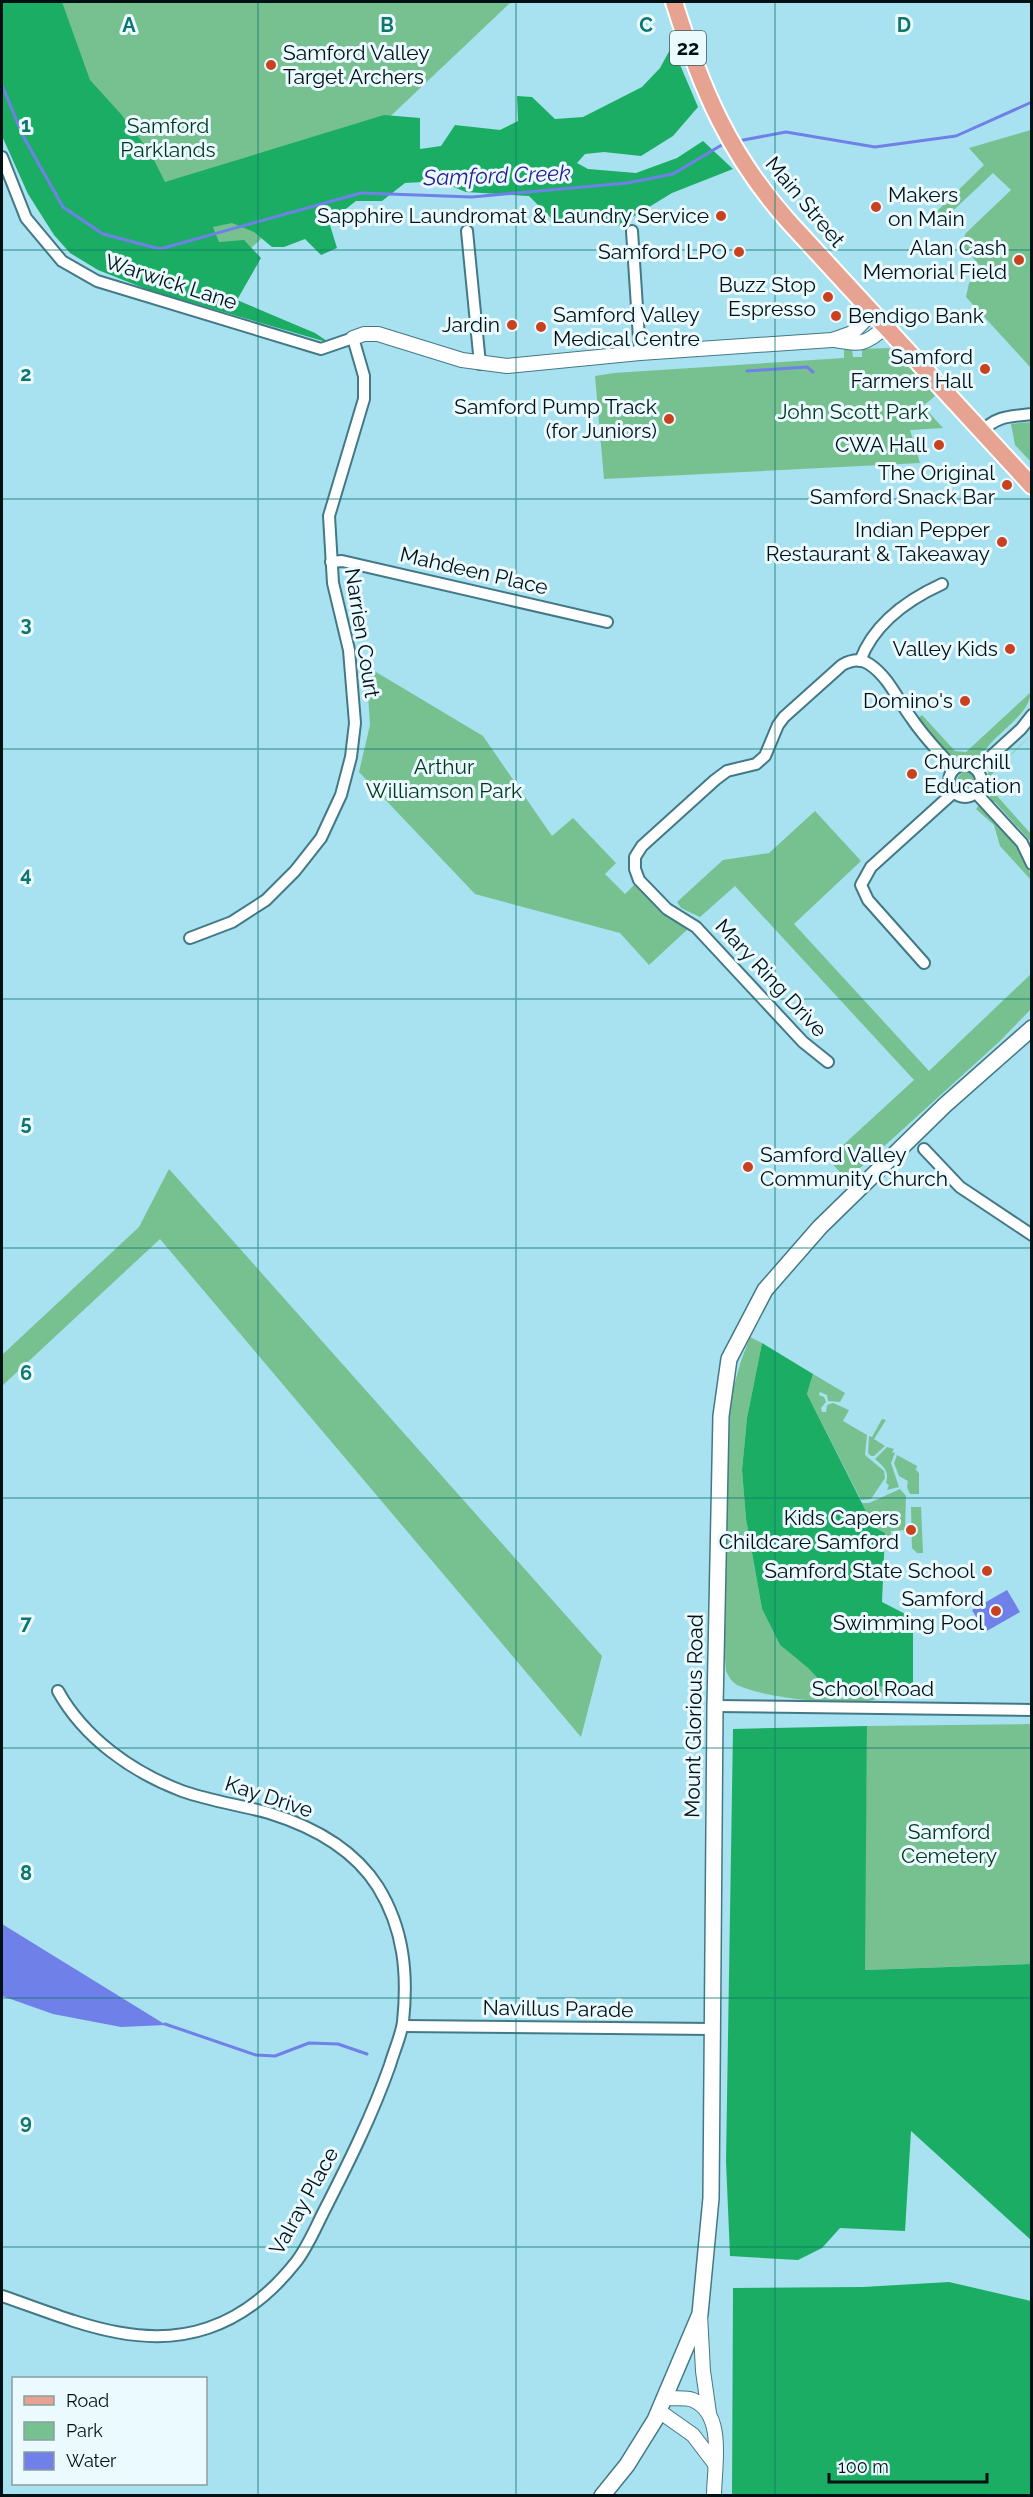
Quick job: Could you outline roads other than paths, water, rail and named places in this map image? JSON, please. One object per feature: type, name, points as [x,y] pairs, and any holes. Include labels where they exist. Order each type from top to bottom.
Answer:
[{"type":"main road","name":"Main Street","points":[[674,2],[689,50],[722,129],[779,211],[1032,486]]},
{"type":"main road","name":"Mount Glorious Road","points":[[602,2496],[627,2465],[662,2404],[700,2314],[711,2198],[715,1706],[721,1416],[729,1359],[765,1290],[820,1227],[945,1105],[1031,1028]]},
{"type":"street","name":"Warwick Lane","points":[[2,157],[26,218],[62,261],[97,281],[321,349],[353,338]]},
{"type":"street","points":[[467,231],[480,364]]},
{"type":"street","points":[[632,231],[640,353]]},
{"type":"street","points":[[832,340],[852,333],[872,313]]},
{"type":"street","points":[[353,338],[364,334],[378,334],[480,364],[507,366],[640,353],[832,340],[857,344],[867,342],[885,327]]},
{"type":"street","name":"Narrien Court","points":[[190,938],[232,922],[266,900],[295,871],[321,838],[341,795],[351,758],[355,723],[349,650],[333,583],[329,516],[364,399],[364,376],[353,338]]},
{"type":"street","points":[[981,432],[992,421],[1000,418],[1032,414]]},
{"type":"street","name":"Mahdeen Place","points":[[331,562],[342,561],[607,622]]},
{"type":"street","points":[[942,584],[913,598],[893,615],[876,631],[860,661],[868,664],[897,694],[911,718],[954,769]]},
{"type":"street","name":"Mary Ring Drive","points":[[828,1062],[803,1042],[696,927],[667,909],[639,879],[635,869],[635,857],[642,846],[715,780],[727,771],[756,764],[765,756],[778,725],[784,717],[842,664],[851,660],[860,661]]},
{"type":"street","points":[[977,769],[1022,729],[1032,716]]},
{"type":"street","points":[[963,765],[977,769],[982,779],[976,793],[962,797],[954,792],[949,778],[954,769],[963,765]]},
{"type":"street","points":[[924,963],[868,900],[861,885],[871,867],[954,792]]},
{"type":"street","points":[[976,793],[1022,843],[1032,864]]},
{"type":"street","points":[[924,1149],[960,1187],[1032,1235]]},
{"type":"street","name":"Kay Drive","points":[[58,1691],[66,1707],[101,1745],[144,1775],[184,1792],[271,1814],[313,1830],[336,1844],[357,1861],[378,1887],[393,1916],[403,1947],[406,1972],[403,2026]]},
{"type":"street","name":"School Road","points":[[715,1706],[1032,1710]]},
{"type":"street","name":"Navillus Parade","points":[[403,2026],[712,2029]]},
{"type":"street","name":"Valray Place","points":[[2,2296],[105,2331],[141,2337],[169,2336],[207,2329],[246,2311],[269,2292],[298,2260],[377,2102],[403,2026]]},
{"type":"street","points":[[700,2314],[703,2371],[709,2413],[716,2436],[714,2496]]},
{"type":"street","points":[[662,2404],[692,2399],[709,2413]]},
{"type":"street","points":[[662,2404],[693,2435],[715,2463]]},
{"type":"water","name":"Samford Swimming Pool","points":[[1007,1590],[1020,1612],[985,1632],[972,1610]]},
{"type":"water","points":[[2,1924],[166,2025],[121,2027],[53,2014],[2,1996]]},
{"type":"waterway","name":"Samford Creek","points":[[2,85],[23,136],[63,207],[103,234],[160,249],[361,193],[472,197],[627,183],[673,174],[725,143]]},
{"type":"waterway","name":"Samford Creek","points":[[738,141],[786,132],[875,147],[956,136],[1032,102]]},
{"type":"waterway","points":[[747,371],[807,367],[813,372]]},
{"type":"waterway","points":[[165,2024],[256,2055],[275,2056],[309,2043],[338,2044],[367,2054]]},
{"type":"place","name":"Samford Valley Target Archers","points":[[271,65]]},
{"type":"place","name":"Makers on Main","points":[[876,207]]},
{"type":"place","name":"Sapphire Laundromat & Laundry Service","points":[[721,216]]},
{"type":"place","name":"Samford LPO","points":[[739,252]]},
{"type":"place","name":"Alan Cash Memorial Field","points":[[1019,260]]},
{"type":"place","name":"Buzz Stop Espresso","points":[[828,297]]},
{"type":"place","name":"Bendigo Bank","points":[[836,316]]},
{"type":"place","name":"Jardin","points":[[512,325]]},
{"type":"place","name":"Samford Valley Medical Centre","points":[[541,327]]},
{"type":"place","name":"Samford Farmers Hall","points":[[985,369]]},
{"type":"place","name":"Samford Pump Track (for Juniors)","points":[[669,419]]},
{"type":"place","name":"CWA Hall","points":[[939,445]]},
{"type":"place","name":"The Original Samford Snack Bar","points":[[1007,485]]},
{"type":"place","name":"Indian Pepper Restaurant & Takeaway","points":[[1002,542]]},
{"type":"place","name":"Valley Kids","points":[[1010,649]]},
{"type":"place","name":"Domino's","points":[[965,701]]},
{"type":"place","name":"Churchill Education","points":[[912,774]]},
{"type":"place","name":"Samford Valley Community Church","points":[[748,1167]]},
{"type":"place","name":"Kids Capers Childcare Samford","points":[[911,1530]]},
{"type":"place","name":"Samford State School","points":[[987,1571]]},
{"type":"place","name":"Samford Swimming Pool","points":[[996,1611]]},
{"type":"park label","name":"Samford Parklands","points":[[168,138]]},
{"type":"park label","name":"John Scott Park","points":[[853,412]]},
{"type":"park label","name":"Arthur Williamson Park","points":[[444,779]]},
{"type":"park label","name":"Samford Cemetery","points":[[949,1844]]}]
